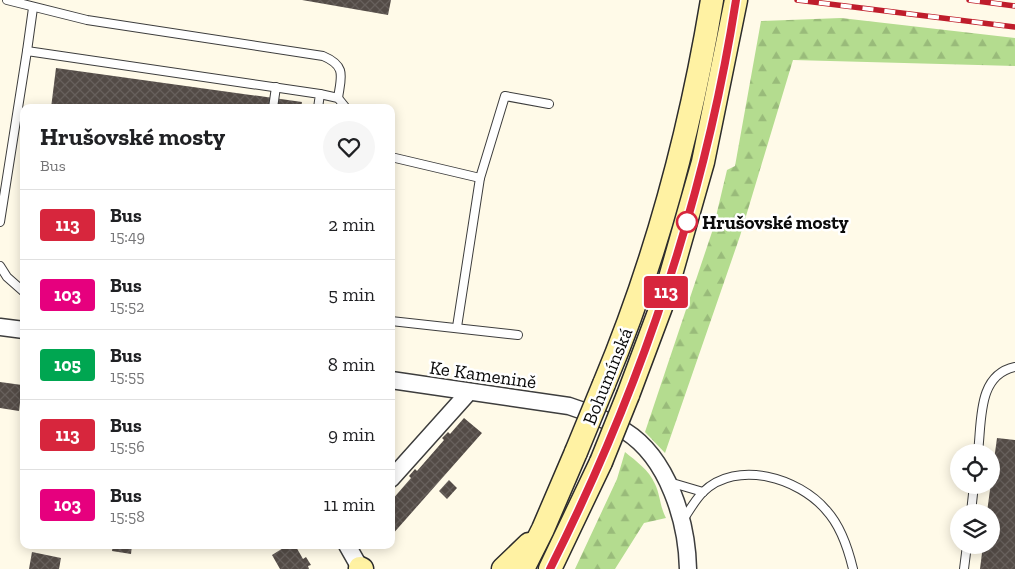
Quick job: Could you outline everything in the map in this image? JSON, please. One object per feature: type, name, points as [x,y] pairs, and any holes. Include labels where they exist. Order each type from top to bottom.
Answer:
[{"type":"main road","name":"Bohumínská","points":[[523,569],[543,530],[629,324],[665,214],[696,93],[712,0]]},
{"type":"main road","name":"Bohumínská","points":[[550,569],[572,526],[600,462],[628,395],[664,299],[705,154],[736,0]]},
{"type":"main road","points":[[558,569],[572,526]]},
{"type":"main road","points":[[503,569],[543,530]]},
{"type":"street","points":[[0,327],[20,330]]},
{"type":"street","name":"Ke Kamenině","points":[[395,381],[568,406],[592,414],[626,431],[647,452],[668,481],[683,520],[688,569]]},
{"type":"street","points":[[395,475],[469,392]]},
{"type":"street","points":[[349,549],[361,569]]},
{"type":"lane","points":[[7,0],[87,20],[323,56],[334,60],[339,66],[341,73],[338,98]]},
{"type":"lane","points":[[0,222],[33,8]]},
{"type":"lane","points":[[27,51],[320,94],[338,98],[343,104]]},
{"type":"lane","points":[[274,104],[276,88]]},
{"type":"lane","points":[[319,104],[320,94]]},
{"type":"lane","points":[[457,327],[480,178],[505,96],[549,104]]},
{"type":"lane","points":[[395,158],[480,178]]},
{"type":"lane","points":[[0,266],[6,277],[20,289]]},
{"type":"lane","points":[[395,321],[518,335]]},
{"type":"lane","points":[[979,444],[986,388],[995,376],[1015,367]]},
{"type":"lane","points":[[683,520],[703,492],[726,478],[737,475],[774,479],[801,489],[816,499],[836,524],[850,556],[853,569]]},
{"type":"lane","points":[[668,481],[703,492]]},
{"type":"lane","points":[[964,569],[966,554]]},
{"type":"green space","points":[[841,18],[1015,38],[1015,66],[793,60],[740,236],[665,453],[645,432],[713,229],[727,170],[735,166],[761,21]]},
{"type":"green space","points":[[625,452],[649,474],[657,488],[666,518],[644,523],[615,569],[575,569],[617,479]]},
{"type":"building","points":[[302,0],[391,0],[388,15]]},
{"type":"building","points":[[56,68],[302,102],[302,104],[52,104]]},
{"type":"building","points":[[0,382],[20,385],[19,411],[0,408]]},
{"type":"building","points":[[464,418],[482,433],[395,531],[395,496],[411,478],[409,476],[415,469],[417,471],[444,440],[442,438],[448,432],[450,434]]},
{"type":"building","points":[[997,438],[1015,440],[1015,569],[980,569],[982,554],[1000,554],[1000,504],[988,504],[989,494],[1000,494],[1000,444],[996,444]]},
{"type":"building","points":[[449,480],[457,488],[447,499],[439,491]]},
{"type":"building","points":[[112,549],[132,549],[131,554],[112,551]]},
{"type":"building","points":[[282,549],[297,549],[303,559],[306,557],[311,565],[308,566],[309,569],[280,569],[272,555]]},
{"type":"building","points":[[32,552],[61,558],[59,569],[29,569]]},
{"type":"railway","points":[[797,0],[1015,27]]},
{"type":"railway","points":[[969,0],[1015,6]]},
{"type":"bus line","name":"113","points":[[550,569],[572,526],[600,462],[628,395],[664,299],[703,162],[727,54],[736,0]]},
{"type":"place","name":"Hrušovské mosty","points":[[687,222]]}]
